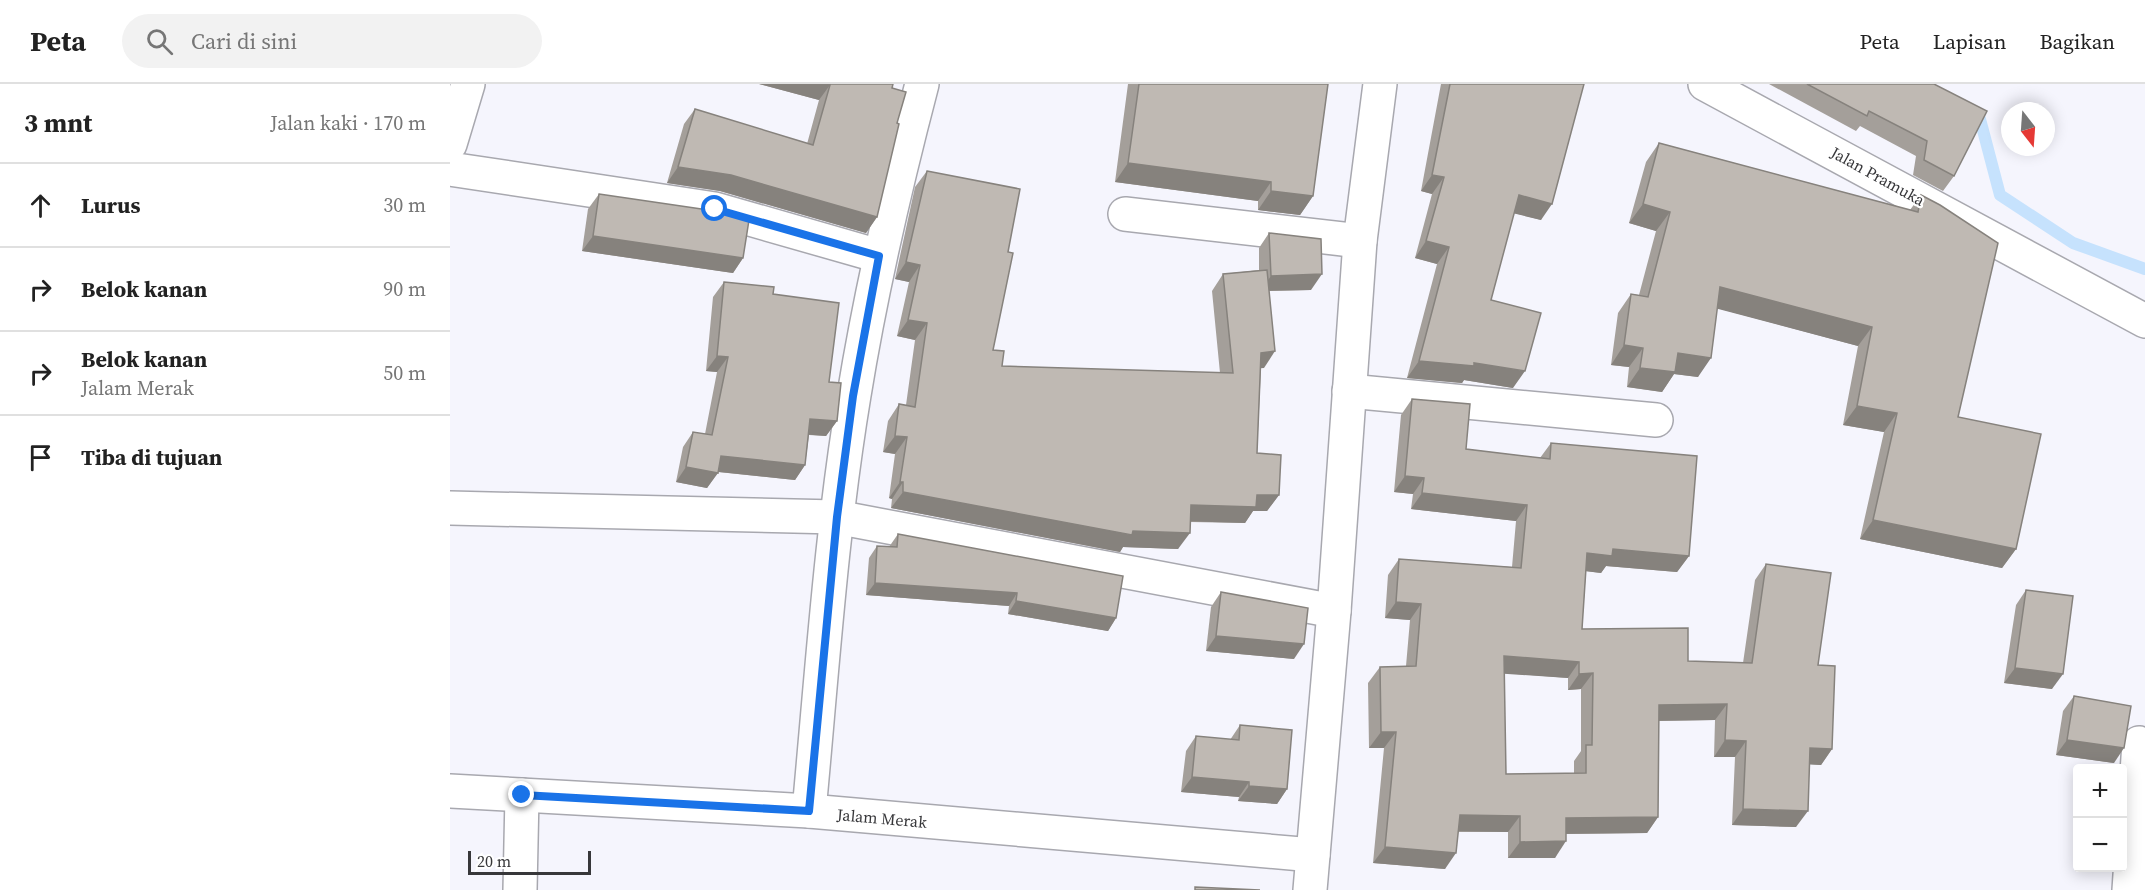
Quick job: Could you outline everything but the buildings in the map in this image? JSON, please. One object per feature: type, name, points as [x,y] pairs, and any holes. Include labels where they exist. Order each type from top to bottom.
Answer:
[{"type":"street","points":[[450,144],[468,84]]},
{"type":"street","points":[[809,811],[837,517],[853,396],[879,256],[922,84]]},
{"type":"street","points":[[1310,890],[1334,611],[1359,241],[1380,84]]},
{"type":"street","name":"Jalan Pramuka","points":[[1705,84],[2145,321]]},
{"type":"street","points":[[450,169],[715,209],[879,256]]},
{"type":"street","points":[[1125,214],[1359,241]]},
{"type":"street","points":[[1349,391],[1656,420]]},
{"type":"street","points":[[450,508],[837,517],[1334,611]]},
{"type":"street","points":[[2129,890],[2139,743]]},
{"type":"street","name":"Jalam Merak","points":[[450,791],[809,811],[1313,855]]},
{"type":"street","points":[[520,890],[522,795]]},
{"type":"waterway","points":[[1970,113],[1980,119],[2000,195],[2073,243],[2145,269]]},
{"type":"route","points":[[522,795],[809,811],[837,517],[853,396],[879,256],[715,209]]}]
